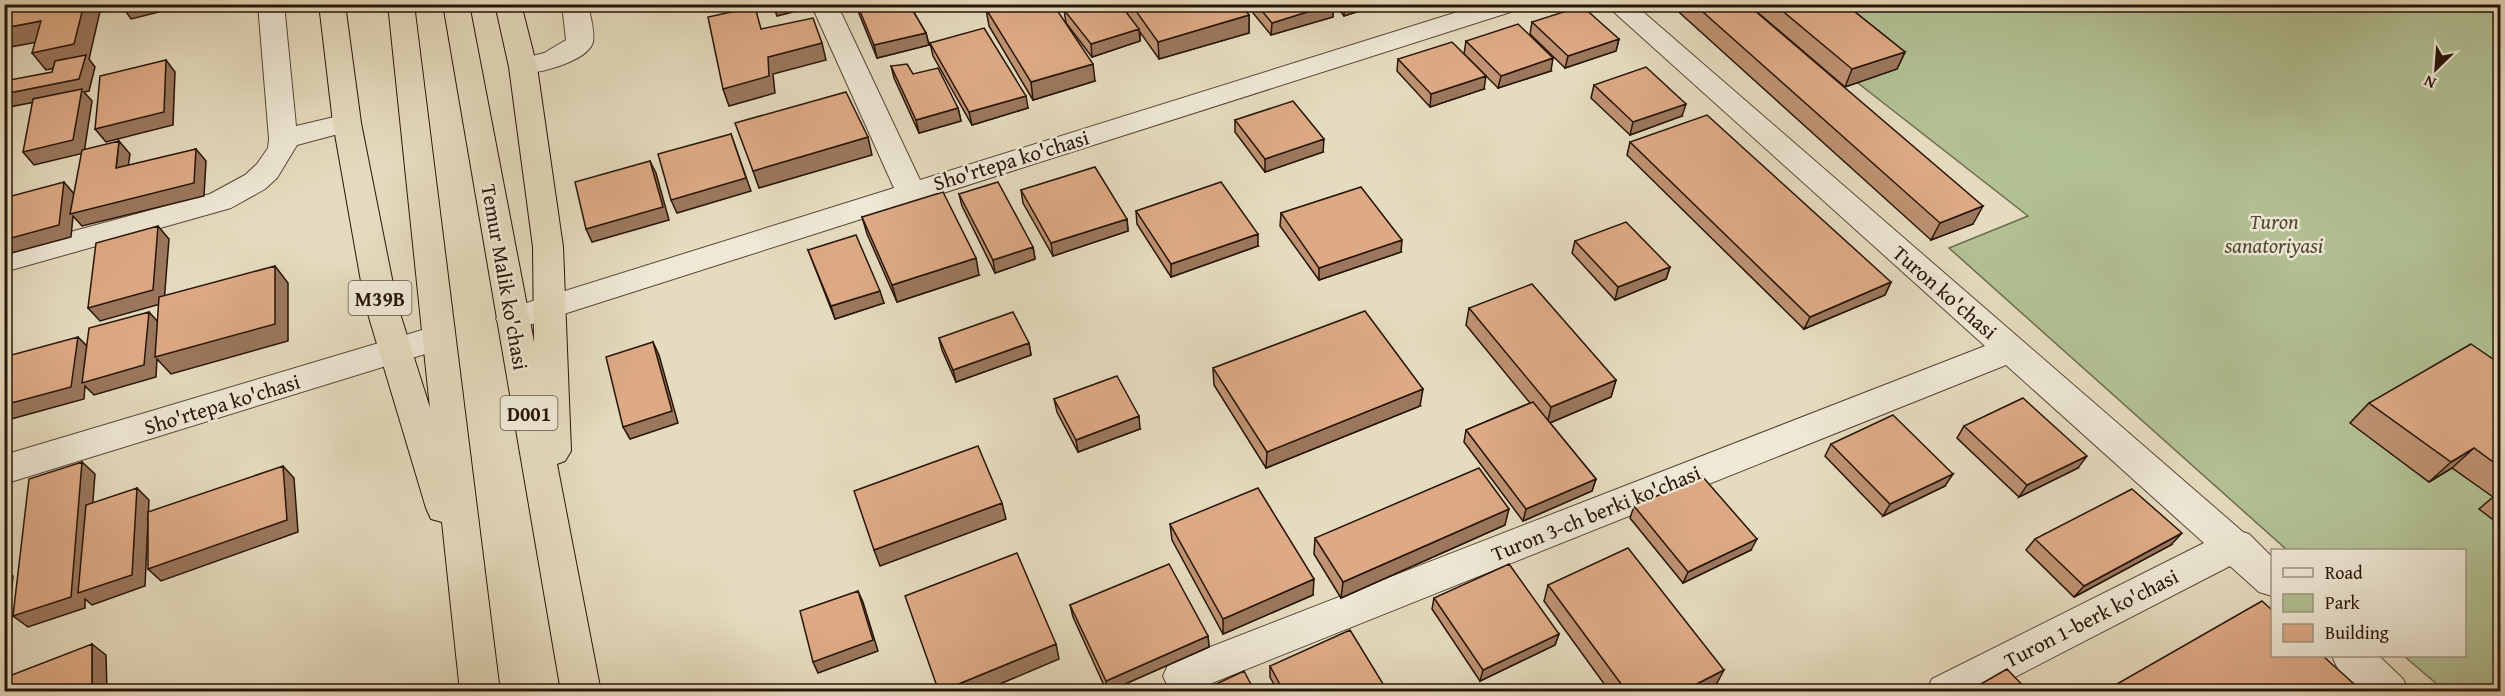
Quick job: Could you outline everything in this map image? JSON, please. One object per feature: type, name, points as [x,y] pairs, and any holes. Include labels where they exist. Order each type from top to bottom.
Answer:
[{"type":"highway","name":"M39B","points":[[332,4],[347,123],[381,304],[467,582]]},
{"type":"highway","points":[[401,4],[480,692]]},
{"type":"highway","name":"Temur Malik ko'chasi","points":[[456,4],[581,692]]},
{"type":"highway","points":[[508,4],[523,67],[548,248],[555,555]]},
{"type":"street","points":[[4,261],[220,201],[255,182],[267,171],[282,149],[283,139],[271,4]]},
{"type":"street","points":[[523,67],[554,59],[579,44],[575,4]]},
{"type":"street","points":[[824,4],[911,192]]},
{"type":"street","name":"Sho'rtepa ko'chasi","points":[[512,319],[1511,4]]},
{"type":"street","name":"Turon ko'chasi","points":[[1618,4],[2010,350],[2236,545],[2271,579]]},
{"type":"street","points":[[283,139],[347,123]]},
{"type":"street","name":"Sho'rtepa ko'chasi","points":[[4,470],[439,337]]},
{"type":"street","name":"Turon 3-ch berki ko'chasi","points":[[1183,676],[2010,350]]},
{"type":"street","name":"Turon 1-berk ko'chasi","points":[[1946,692],[2236,545]]},
{"type":"street","points":[[2353,657],[2389,692]]},
{"type":"green space","name":"Turon sanatoriyasi","points":[[1758,5],[2500,5],[2500,691],[2445,691],[2405,657],[2466,657],[2466,549],[2286,549],[1949,248],[2028,216]]},
{"type":"building","points":[[11,4],[84,4],[74,44],[32,53],[41,21],[4,28],[4,6]]},
{"type":"building","points":[[857,4],[909,4],[926,33],[874,45]]},
{"type":"building","points":[[1003,4],[1053,4],[1093,64],[1031,82],[986,9]]},
{"type":"building","points":[[1083,4],[1120,4],[1139,29],[1091,44],[1064,10]]},
{"type":"building","points":[[1131,4],[1240,4],[1249,15],[1158,42]]},
{"type":"building","points":[[1256,4],[1333,4],[1272,23]]},
{"type":"building","points":[[1694,4],[1747,4],[1983,206],[1940,223]]},
{"type":"building","points":[[1774,4],[1845,4],[1905,52],[1852,69]]},
{"type":"building","points":[[1582,6],[1619,39],[1568,56],[1532,22]]},
{"type":"building","points":[[755,7],[761,29],[813,18],[822,43],[768,57],[769,76],[723,89],[708,17]]},
{"type":"building","points":[[1518,24],[1553,58],[1501,76],[1466,41]]},
{"type":"building","points":[[984,28],[1026,96],[969,112],[930,43]]},
{"type":"building","points":[[1452,42],[1486,76],[1431,94],[1398,59]]},
{"type":"building","points":[[86,55],[79,79],[4,94],[4,81],[52,72],[55,61]]},
{"type":"building","points":[[166,60],[164,112],[95,129],[100,76]]},
{"type":"building","points":[[907,64],[913,74],[938,68],[958,108],[916,120],[891,66]]},
{"type":"building","points":[[1646,67],[1686,104],[1633,122],[1594,85]]},
{"type":"building","points":[[82,89],[73,140],[23,152],[33,99]]},
{"type":"building","points":[[846,92],[868,137],[753,171],[735,123]]},
{"type":"building","points":[[1293,101],[1324,139],[1265,159],[1235,120]]},
{"type":"building","points":[[1707,115],[1891,282],[1810,317],[1630,142]]},
{"type":"building","points":[[731,134],[746,178],[671,200],[658,154]]},
{"type":"building","points":[[119,141],[116,168],[196,149],[194,183],[70,214],[82,150]]},
{"type":"building","points":[[650,161],[663,207],[586,229],[575,182]]},
{"type":"building","points":[[1095,167],[1127,219],[1051,243],[1021,190]]},
{"type":"building","points":[[64,182],[59,225],[4,240],[4,198]]},
{"type":"building","points":[[998,182],[1033,247],[993,260],[959,194]]},
{"type":"building","points":[[1221,182],[1258,234],[1171,264],[1136,211]]},
{"type":"building","points":[[1361,187],[1402,240],[1319,268],[1281,213]]},
{"type":"building","points":[[943,192],[976,258],[892,285],[862,217]]},
{"type":"building","points":[[1626,222],[1670,267],[1618,287],[1575,241]]},
{"type":"building","points":[[158,226],[153,290],[88,308],[96,243]]},
{"type":"building","points":[[856,235],[880,291],[831,306],[808,250]]},
{"type":"building","points":[[275,266],[275,324],[155,357],[159,297]]},
{"type":"building","points":[[1532,284],[1616,380],[1551,407],[1469,308]]},
{"type":"building","points":[[1365,311],[1423,389],[1267,452],[1213,368]]},
{"type":"building","points":[[149,312],[144,365],[82,383],[89,328]]},
{"type":"building","points":[[1013,312],[1029,343],[953,370],[939,338]]},
{"type":"building","points":[[78,337],[71,387],[4,405],[4,357]]},
{"type":"building","points":[[653,342],[672,411],[623,427],[606,357]]},
{"type":"building","points":[[2471,344],[2500,364],[2500,467],[2474,448],[2451,462],[2369,403]]},
{"type":"building","points":[[1117,376],[1139,416],[1076,440],[1054,399]]},
{"type":"building","points":[[2023,398],[2087,456],[2027,485],[1964,426]]},
{"type":"building","points":[[1533,402],[1596,479],[1526,509],[1466,430]]},
{"type":"building","points":[[1893,415],[1953,474],[1890,504],[1831,444]]},
{"type":"building","points":[[978,446],[1002,503],[874,550],[854,491]]},
{"type":"building","points":[[82,462],[71,597],[13,616],[29,479]]},
{"type":"building","points":[[283,466],[287,520],[148,569],[148,512]]},
{"type":"building","points":[[1479,468],[1509,509],[1343,582],[1315,538]]},
{"type":"building","points":[[1702,476],[1757,539],[1688,572],[1634,506]]},
{"type":"building","points":[[137,488],[132,575],[78,593],[86,505]]},
{"type":"building","points":[[1258,488],[1314,579],[1223,619],[1170,524]]},
{"type":"building","points":[[2132,489],[2182,533],[2084,586],[2035,539]]},
{"type":"building","points":[[1628,548],[1724,670],[1681,692],[1627,692],[1548,585]]},
{"type":"building","points":[[1017,553],[1056,644],[939,692],[905,596]]},
{"type":"building","points":[[1169,564],[1208,636],[1106,681],[1070,605]]},
{"type":"building","points":[[1509,564],[1559,634],[1483,670],[1434,598]]},
{"type":"building","points":[[858,591],[873,640],[813,662],[800,611]]},
{"type":"building","points":[[2262,601],[2271,609],[2271,657],[2324,657],[2363,692],[2103,692]]},
{"type":"building","points":[[1350,630],[1388,692],[1284,692],[1270,666]]},
{"type":"building","points":[[92,644],[92,692],[4,692],[4,678]]},
{"type":"building","points":[[2007,669],[2029,692],[1967,692]]},
{"type":"building","points":[[1244,671],[1255,692],[1199,692]]}]
